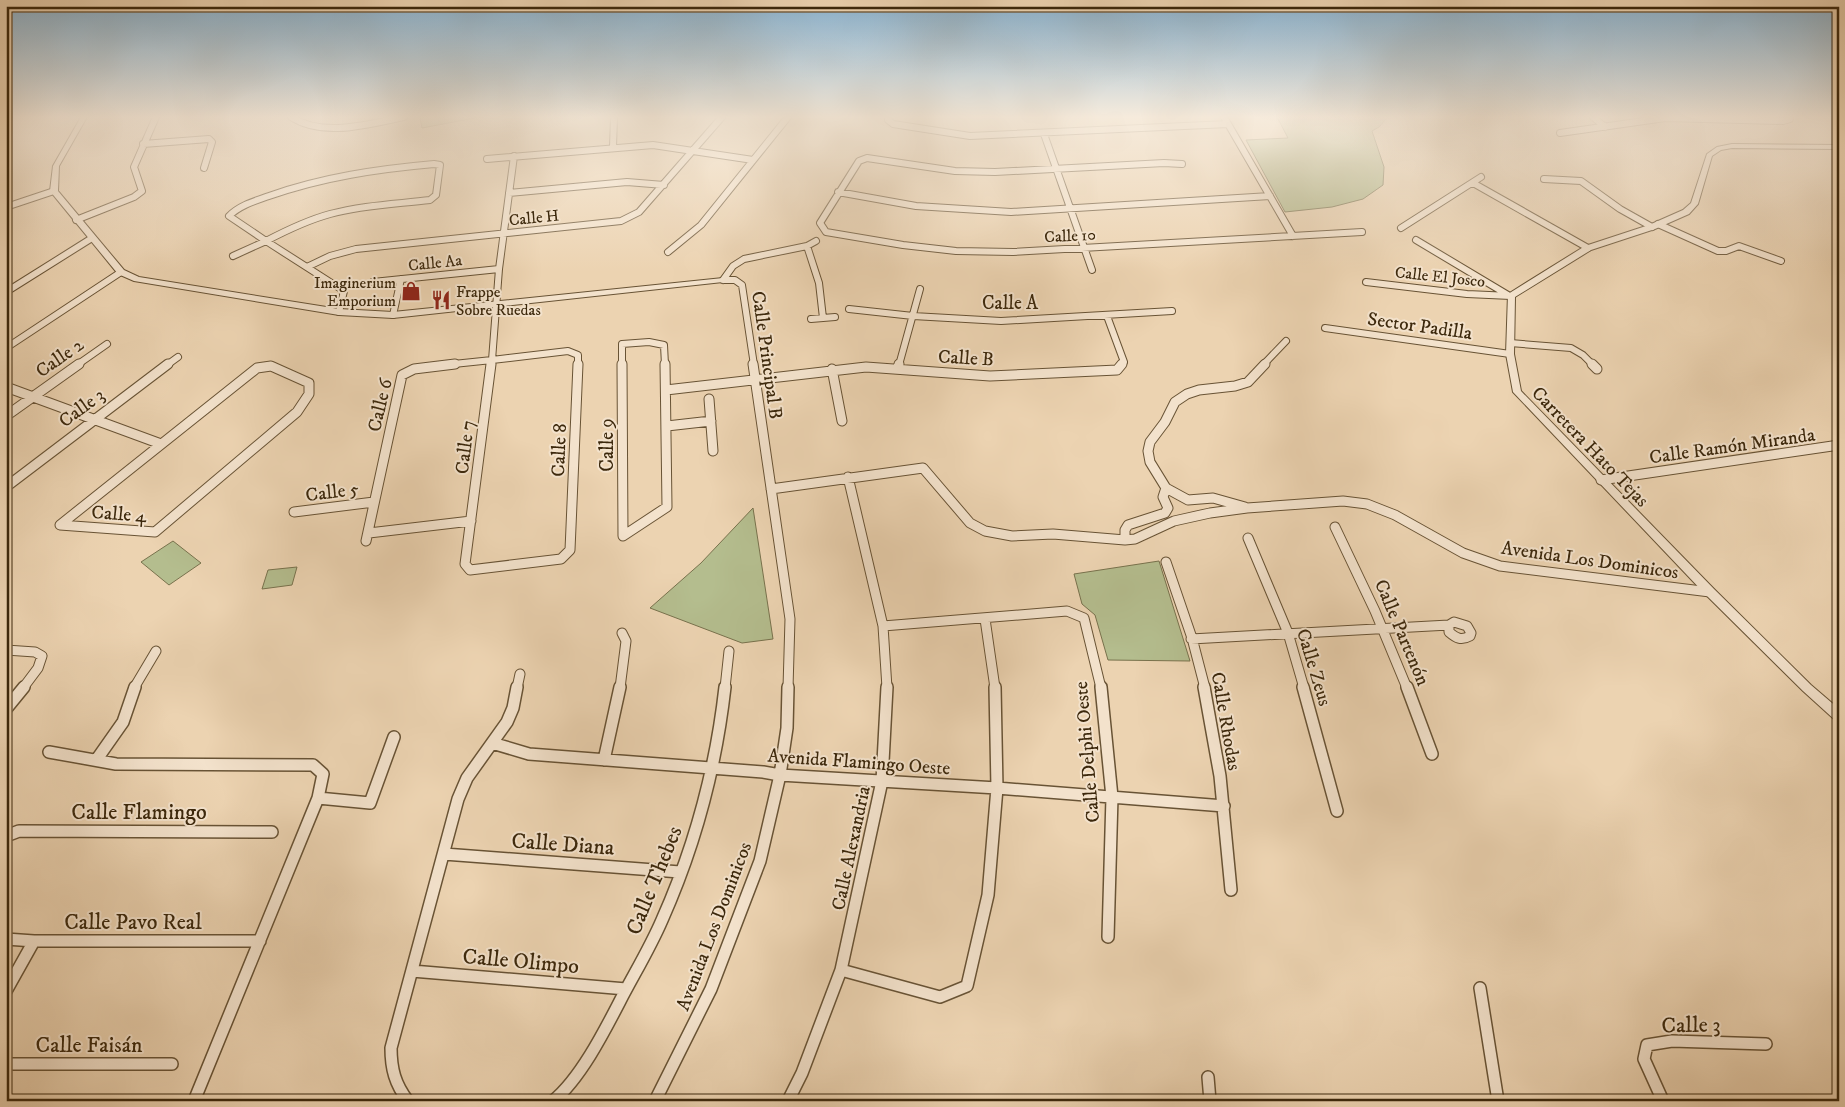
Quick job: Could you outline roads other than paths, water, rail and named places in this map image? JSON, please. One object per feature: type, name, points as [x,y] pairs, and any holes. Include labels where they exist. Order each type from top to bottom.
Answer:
[{"type":"street","points":[[56,169],[54,191],[76,220],[121,272],[137,279],[339,312],[393,314],[723,280],[733,266],[744,259],[807,246],[816,241]]},
{"type":"street","points":[[76,220],[134,197],[142,191],[135,169]]},
{"type":"street","points":[[339,312],[344,291],[229,216],[236,209],[259,198],[296,185],[339,175],[388,169]]},
{"type":"street","points":[[233,256],[293,227],[331,214],[430,200],[436,195],[440,169]]},
{"type":"street","name":"Calle 7","points":[[492,568],[470,570],[466,564],[492,360],[499,269],[512,169]]},
{"type":"street","name":"Calle H","points":[[307,267],[330,256],[356,249],[622,221],[639,212],[677,169]]},
{"type":"street","points":[[668,252],[701,225],[746,169]]},
{"type":"street","points":[[855,169],[838,192],[916,206],[957,210],[1011,212],[1270,196]]},
{"type":"street","points":[[939,169],[995,172],[1063,169]]},
{"type":"street","points":[[1057,169],[1092,270]]},
{"type":"street","points":[[1254,169],[1293,236]]},
{"type":"street","points":[[1416,240],[1511,296],[1588,248],[1655,226],[1686,212],[1694,204],[1705,169]]},
{"type":"street","points":[[1401,228],[1481,178]]},
{"type":"street","points":[[1544,179],[1581,181],[1620,208],[1655,226],[1718,251],[1726,251],[1739,246],[1781,261]]},
{"type":"street","points":[[509,193],[628,182],[664,184]]},
{"type":"street","points":[[1473,183],[1588,248]]},
{"type":"street","points":[[6,207],[54,191]]},
{"type":"street","name":"Calle 10","points":[[838,192],[820,223],[826,232],[902,245],[956,251],[1013,252],[1293,236],[1342,230],[1362,232]]},
{"type":"street","points":[[6,292],[92,238]]},
{"type":"street","points":[[807,246],[819,282],[823,318]]},
{"type":"street","name":"Calle Aa","points":[[373,282],[499,269]]},
{"type":"street","points":[[6,348],[121,272]]},
{"type":"street","points":[[393,314],[401,279]]},
{"type":"street","name":"Calle Principal B","points":[[723,280],[735,280],[742,285],[766,451]]},
{"type":"street","name":"Calle El Josco","points":[[1366,282],[1467,294],[1511,296]]},
{"type":"street","points":[[898,369],[920,288]]},
{"type":"street","name":"Carretera Hato Tejas","points":[[1511,296],[1510,354],[1517,392],[1710,592],[1807,688],[1839,716]]},
{"type":"street","name":"Calle A","points":[[849,309],[913,316],[1001,320],[1172,312]]},
{"type":"street","name":"Calle B","points":[[755,379],[832,369],[866,367],[990,376],[1117,370],[1124,362],[1107,316]]},
{"type":"street","points":[[811,319],[836,317]]},
{"type":"street","name":"Sector Padilla","points":[[1325,328],[1510,354]]},
{"type":"street","name":"Calle 9","points":[[649,342],[664,345],[667,426],[667,507],[623,536],[622,344],[649,342]]},
{"type":"street","points":[[1247,508],[1212,498],[1188,500],[1166,488],[1150,462],[1148,451],[1150,442],[1175,402],[1186,394],[1199,390],[1234,386],[1248,382],[1286,342]]},
{"type":"street","points":[[1510,343],[1571,348],[1583,355],[1597,370]]},
{"type":"street","name":"Calle 2","points":[[6,416],[107,344]]},
{"type":"street","name":"Calle 8","points":[[492,360],[568,351],[578,355],[570,550],[560,560],[492,568]]},
{"type":"street","name":"Calle 3","points":[[6,487],[178,357]]},
{"type":"street","name":"Calle 6","points":[[471,521],[368,537],[402,375],[414,369],[492,360]]},
{"type":"street","name":"Calle 4","points":[[271,366],[310,383],[309,394],[296,412],[155,532],[60,525],[161,444],[257,368],[271,366]]},
{"type":"street","points":[[832,369],[842,421]]},
{"type":"street","points":[[666,390],[755,379]]},
{"type":"street","points":[[6,387],[161,444]]},
{"type":"street","points":[[709,399],[713,451]]},
{"type":"street","points":[[667,426],[711,421]]},
{"type":"street","name":"Calle Ramón Miranda","points":[[1601,480],[1839,446]]},
{"type":"street","points":[[766,451],[771,489]]},
{"type":"street","name":"Avenida Los Dominicos","points":[[655,1101],[714,980],[760,861],[780,775],[787,728],[790,619],[771,489],[848,476],[923,468],[970,523],[985,531],[1012,536],[1053,534],[1125,540],[1135,539],[1174,521],[1247,508],[1343,501],[1367,504],[1395,515],[1463,553],[1500,566],[1710,592]]},
{"type":"street","name":"Calle Alexandria","points":[[788,1101],[802,1073],[840,970],[882,782],[887,694],[883,626],[848,476]]},
{"type":"street","points":[[1125,540],[1125,530],[1128,525],[1165,513],[1168,508],[1163,497],[1166,488]]},
{"type":"street","name":"Calle 5","points":[[294,512],[374,502]]},
{"type":"street","name":"Calle Partenón","points":[[1335,527],[1403,674],[1432,754]]},
{"type":"street","name":"Calle Zeus","points":[[1248,538],[1288,633],[1316,730],[1336,811]]},
{"type":"street","name":"Calle Rhodas","points":[[1166,562],[1191,638],[1204,687],[1224,806],[1231,890]]},
{"type":"street","name":"Calle Delphi Oeste","points":[[883,626],[1067,611],[1084,618],[1102,692],[1112,797],[1108,937]]},
{"type":"street","points":[[840,970],[940,997],[967,986],[988,895],[997,788],[996,694],[985,619]]},
{"type":"street","points":[[1191,638],[1448,625]]},
{"type":"street","points":[[604,760],[618,706],[626,642],[622,633]]},
{"type":"street","points":[[6,650],[35,652],[42,656],[38,668],[6,710]]},
{"type":"street","points":[[97,759],[123,722],[134,688],[156,650]]},
{"type":"street","name":"Calle Thebes","points":[[553,1101],[564,1092],[603,1034],[662,920],[698,823],[712,768],[723,703],[729,651]]},
{"type":"street","points":[[408,1101],[397,1088],[391,1070],[391,1048],[458,799],[468,778],[507,722],[513,708],[520,674]]},
{"type":"street","points":[[318,798],[370,803],[394,737]]},
{"type":"street","name":"Avenida Flamingo Oeste","points":[[492,742],[529,754],[763,772],[780,775],[997,788],[1224,806]]},
{"type":"street","points":[[49,752],[97,759],[116,764],[314,765],[323,774],[318,798],[194,1101]]},
{"type":"street","name":"Calle Flamingo","points":[[6,836],[19,831],[272,832]]},
{"type":"street","name":"Calle Diana","points":[[444,854],[680,872]]},
{"type":"street","name":"Calle Pavo Real","points":[[6,939],[34,941],[260,941]]},
{"type":"street","points":[[6,991],[34,941]]},
{"type":"street","name":"Calle Olimpo","points":[[412,971],[626,989]]},
{"type":"street","points":[[1480,988],[1498,1101]]},
{"type":"street","name":"Calle 3","points":[[1663,1101],[1644,1059],[1647,1045],[1672,1041],[1766,1044]]},
{"type":"street","name":"Calle Faisán","points":[[6,1064],[172,1064]]},
{"type":"street","points":[[1208,1077],[1210,1101]]},
{"type":"place","name":"Imaginerium Emporium","points":[[411,291]]},
{"type":"place","name":"Frappe Sobre Ruedas","points":[[441,300]]}]
